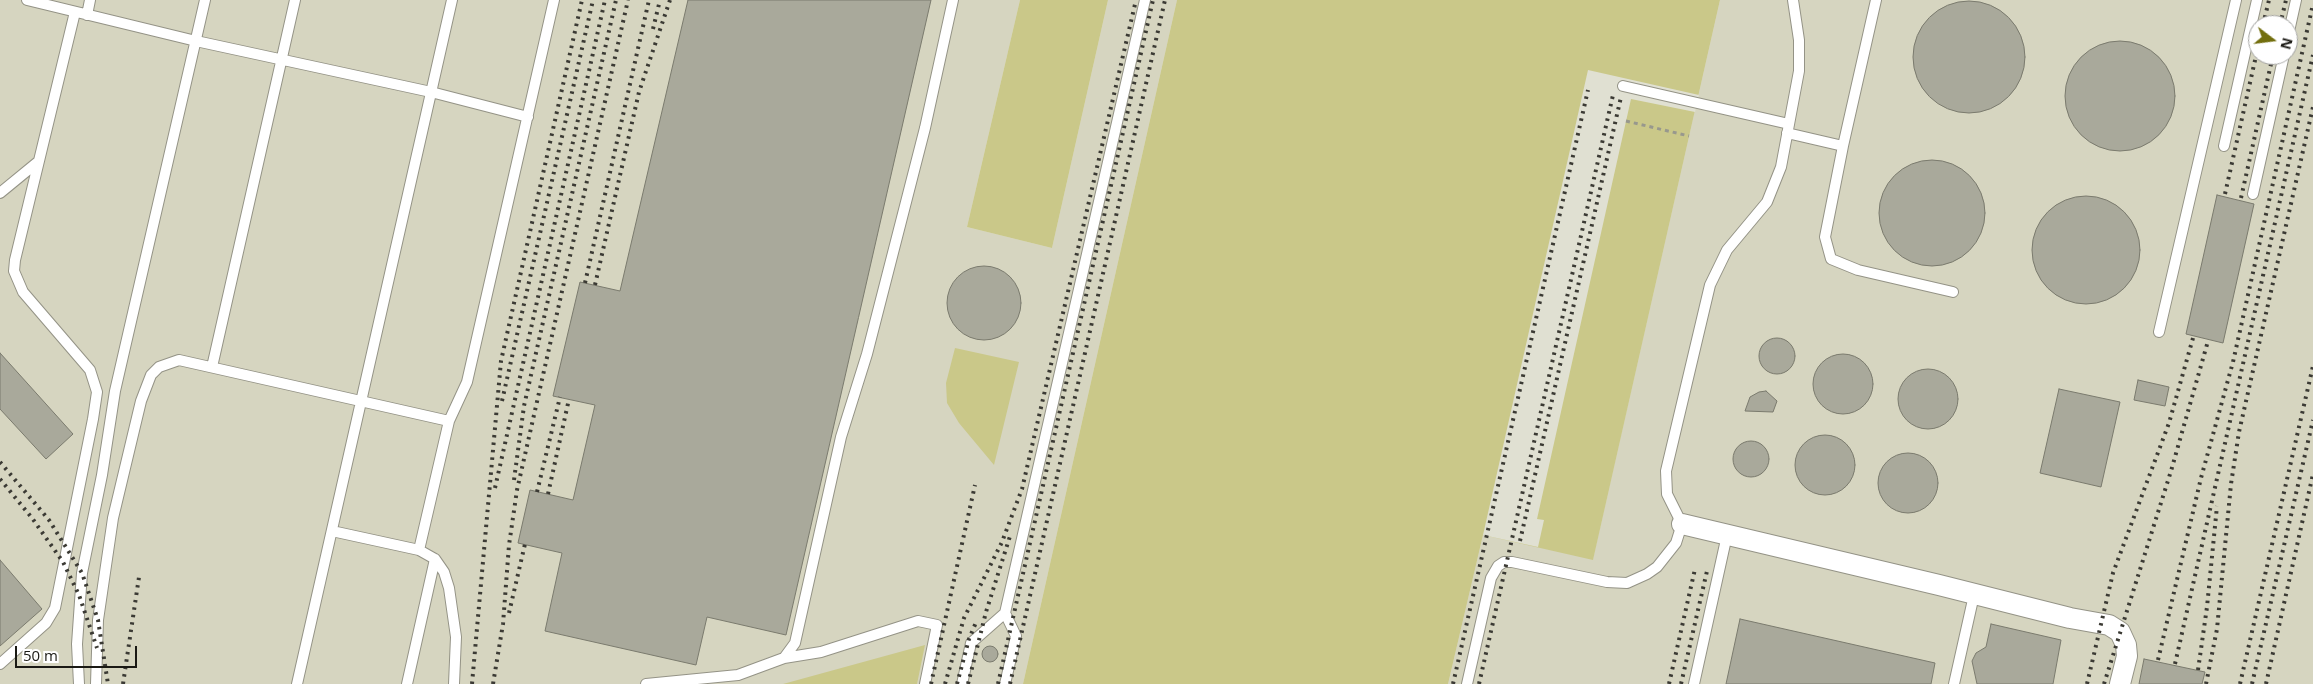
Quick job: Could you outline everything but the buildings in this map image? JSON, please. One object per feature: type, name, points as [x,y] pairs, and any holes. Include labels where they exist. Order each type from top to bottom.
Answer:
[{"type":"street","points":[[1682,524],[1939,584],[1974,595],[2070,618],[2101,622],[2116,628],[2123,638],[2127,656],[2120,684]]},
{"type":"lane","points":[[27,0],[196,41],[431,92],[528,117]]},
{"type":"lane","points":[[87,14],[90,0]]},
{"type":"lane","points":[[79,684],[77,644],[82,573],[102,475],[115,391],[204,0]]},
{"type":"lane","points":[[212,367],[295,0]]},
{"type":"lane","points":[[297,684],[452,0]]},
{"type":"lane","points":[[419,550],[449,421],[467,382],[554,0]]},
{"type":"lane","points":[[784,658],[794,643],[841,437],[867,354],[925,128],[953,0]]},
{"type":"lane","points":[[1005,684],[1016,636],[1006,613],[1145,0]]},
{"type":"lane","points":[[1467,684],[1491,578],[1498,566],[1504,562],[1512,562],[1607,582],[1627,583],[1657,567],[1676,543],[1682,524],[1667,494],[1666,471],[1710,285],[1727,250],[1767,202],[1781,167],[1798,71],[1799,40],[1793,0]]},
{"type":"lane","points":[[1876,0],[1843,146],[1825,237],[1830,259],[1858,270],[1953,292]]},
{"type":"lane","points":[[2159,332],[2236,0]]},
{"type":"lane","points":[[2224,146],[2257,0]]},
{"type":"lane","points":[[2293,15],[2296,0]]},
{"type":"lane","points":[[0,664],[39,630],[52,616],[56,608],[97,392],[90,370],[23,292],[14,271],[38,160],[75,12]]},
{"type":"lane","points":[[2253,194],[2282,65]]},
{"type":"lane","points":[[1623,86],[1788,128],[1843,146]]},
{"type":"lane","points":[[0,193],[38,160]]},
{"type":"lane","points":[[96,684],[98,620],[113,518],[146,385],[151,375],[159,367],[179,360],[449,421]]},
{"type":"lane","points":[[332,531],[419,550],[435,559],[444,572],[454,614],[456,637],[454,684]]},
{"type":"lane","points":[[1694,684],[1728,535]]},
{"type":"lane","points":[[407,684],[435,559]]},
{"type":"lane","points":[[1954,684],[1974,595]]},
{"type":"lane","points":[[962,684],[971,643],[1006,613]]},
{"type":"lane","points":[[646,684],[738,675],[784,658],[821,652],[918,622],[937,625],[924,684]]},
{"type":"path","points":[[1626,121],[1689,136]]},
{"type":"shaded area","points":[[0,0],[1020,0],[967,227],[1052,248],[1108,0],[1177,0],[1023,684],[0,684]]},
{"type":"shaded area","points":[[1020,0],[1108,0],[1052,248],[967,227]]},
{"type":"shaded area","points":[[1177,0],[1720,0],[1593,560],[1483,535],[1448,684],[1023,684]]},
{"type":"shaded area","points":[[1720,0],[2313,0],[2313,684],[1448,684],[1483,535],[1593,559]]},
{"type":"shaded area","points":[[955,348],[1019,362],[994,465],[959,423],[947,403],[946,383]]},
{"type":"shaded area","points":[[925,645],[917,684],[783,684]]},
{"type":"pier","points":[[1588,70],[1699,95],[1695,112],[1631,99],[1537,519],[1544,520],[1538,547],[1483,535]]},
{"type":"railway","points":[[472,684],[501,361],[582,0]]},
{"type":"railway","points":[[502,401],[593,0]]},
{"type":"railway","points":[[495,488],[605,0]]},
{"type":"railway","points":[[514,480],[524,406],[616,0]]},
{"type":"railway","points":[[493,684],[503,624],[509,545],[517,490],[628,0]]},
{"type":"railway","points":[[585,283],[649,0]]},
{"type":"railway","points":[[653,29],[660,0]]},
{"type":"railway","points":[[595,285],[639,92],[670,0]]},
{"type":"railway","points":[[945,684],[964,618],[1002,542],[1022,489],[1136,0]]},
{"type":"railway","points":[[998,684],[1153,0]]},
{"type":"railway","points":[[1010,684],[1165,0]]},
{"type":"railway","points":[[2265,15],[2269,0]]},
{"type":"railway","points":[[2282,15],[2286,0]]},
{"type":"railway","points":[[2158,660],[2201,478],[2233,362],[2313,4]]},
{"type":"railway","points":[[2175,664],[2313,55]]},
{"type":"railway","points":[[2225,194],[2254,65]]},
{"type":"railway","points":[[2241,198],[2271,65]]},
{"type":"railway","points":[[1453,684],[1588,90]]},
{"type":"railway","points":[[1479,684],[1613,95]]},
{"type":"railway","points":[[1520,541],[1621,97]]},
{"type":"railway","points":[[2206,684],[2217,629],[2231,484],[2239,432],[2313,107]]},
{"type":"railway","points":[[2087,684],[2113,573],[2169,423],[2193,338]]},
{"type":"railway","points":[[2104,684],[2171,471],[2208,341]]},
{"type":"railway","points":[[2240,684],[2313,366]]},
{"type":"railway","points":[[537,492],[560,397]]},
{"type":"railway","points":[[548,494],[569,399]]},
{"type":"railway","points":[[2252,684],[2313,420]]},
{"type":"railway","points":[[0,462],[49,520],[82,573],[98,620],[108,684]]},
{"type":"railway","points":[[2266,684],[2313,474]]},
{"type":"railway","points":[[0,479],[32,518],[63,562],[79,595],[97,648]]},
{"type":"railway","points":[[931,684],[975,485]]},
{"type":"railway","points":[[2198,670],[2207,607],[2217,506]]},
{"type":"railway","points":[[968,684],[986,612],[1011,533]]},
{"type":"railway","points":[[509,613],[525,544]]},
{"type":"railway","points":[[1669,684],[1695,569]]},
{"type":"railway","points":[[1681,684],[1707,571]]},
{"type":"railway","points":[[123,684],[139,577]]},
{"type":"railway","points":[[957,684],[969,639],[977,620]]}]
